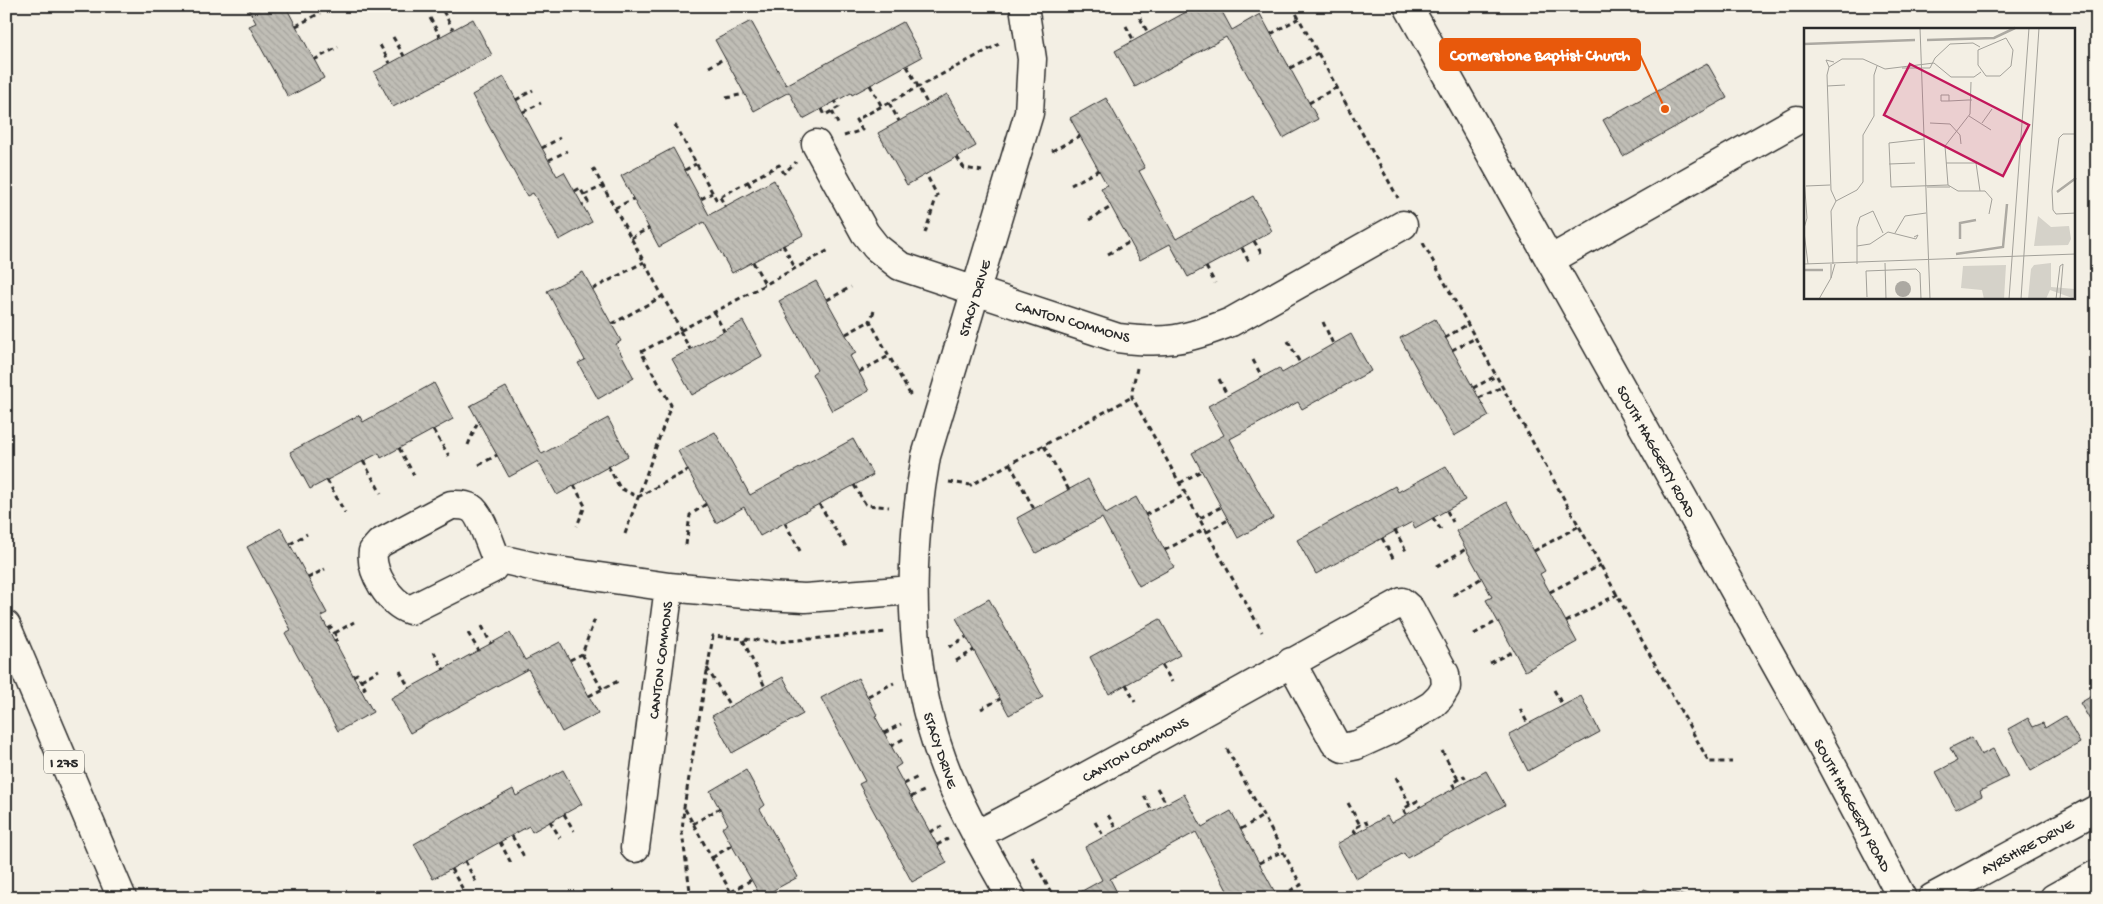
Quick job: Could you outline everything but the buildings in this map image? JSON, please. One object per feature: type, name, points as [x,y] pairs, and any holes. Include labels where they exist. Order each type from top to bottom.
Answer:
[{"type":"main road","name":"STACY DRIVE","points":[[1012,898],[952,784],[937,745],[926,708],[918,668],[914,630],[913,550],[926,456],[1029,113],[1032,59],[1024,6]]},
{"type":"main road","name":"SOUTH HAGGERTY ROAD","points":[[1408,6],[1826,754],[1902,898]]},
{"type":"main road","points":[[1550,260],[1797,120]]},
{"type":"main road","name":"CANTON COMMONS","points":[[816,144],[865,233],[876,247],[900,266],[1118,338],[1144,341],[1178,340],[1231,322],[1408,221]]},
{"type":"main road","points":[[460,504],[471,508],[477,514],[496,558],[492,569],[410,610],[402,607],[391,598],[373,567],[372,559],[373,551],[380,544],[451,505],[460,504]]},
{"type":"main road","name":"CANTON COMMONS","points":[[496,558],[544,569],[669,587],[635,848]]},
{"type":"main road","points":[[669,587],[805,598],[913,590]]},
{"type":"main road","name":"CANTON COMMONS","points":[[978,834],[1291,662],[1402,602],[1410,609],[1445,674],[1446,687],[1432,705],[1382,734],[1357,746],[1343,748],[1335,743],[1291,662]]},
{"type":"main road","name":"I 275","points":[[6,625],[122,898]]},
{"type":"main road","name":"AYRSHIRE DRIVE","points":[[1932,898],[2097,810]]},
{"type":"main road","points":[[2054,898],[2097,874]]},
{"type":"path","points":[[1178,6],[1182,14]]},
{"type":"path","points":[[1292,6],[1408,221],[1476,338],[1710,762],[1732,762]]},
{"type":"path","points":[[443,11],[453,29]]},
{"type":"path","points":[[296,26],[320,13]]},
{"type":"path","points":[[430,18],[440,36]]},
{"type":"path","points":[[1140,18],[1148,33]]},
{"type":"path","points":[[1271,34],[1299,18]]},
{"type":"path","points":[[1126,26],[1134,41]]},
{"type":"path","points":[[393,37],[404,56]]},
{"type":"path","points":[[675,125],[716,199],[779,165],[784,173],[816,144],[862,130],[856,120],[998,44]]},
{"type":"path","points":[[380,45],[390,63]]},
{"type":"path","points":[[314,60],[338,47]]},
{"type":"path","points":[[1290,68],[1318,53]]},
{"type":"path","points":[[709,67],[725,58]]},
{"type":"path","points":[[907,66],[928,105]]},
{"type":"path","points":[[870,85],[882,107]]},
{"type":"path","points":[[1309,103],[1337,87]]},
{"type":"path","points":[[516,100],[533,90]]},
{"type":"path","points":[[726,98],[744,94]]},
{"type":"path","points":[[523,112],[540,102]]},
{"type":"path","points":[[822,109],[825,115],[839,107],[835,102]]},
{"type":"path","points":[[889,103],[899,121]]},
{"type":"path","points":[[1052,151],[1080,136]]},
{"type":"path","points":[[542,148],[560,138]]},
{"type":"path","points":[[549,160],[567,151]]},
{"type":"path","points":[[957,157],[964,168],[986,172]]},
{"type":"path","points":[[685,170],[696,164]]},
{"type":"path","points":[[593,168],[690,349]]},
{"type":"path","points":[[1071,186],[1099,170]]},
{"type":"path","points":[[925,233],[937,194],[926,174]]},
{"type":"path","points":[[748,182],[753,191]]},
{"type":"path","points":[[584,195],[603,186]]},
{"type":"path","points":[[575,191],[580,188],[588,202],[582,205]]},
{"type":"path","points":[[701,199],[712,193]]},
{"type":"path","points":[[720,197],[725,206]]},
{"type":"path","points":[[615,208],[633,199]]},
{"type":"path","points":[[1089,220],[1111,207]]},
{"type":"path","points":[[631,238],[649,228]]},
{"type":"path","points":[[1254,241],[1263,256]]},
{"type":"path","points":[[1108,254],[1130,242]]},
{"type":"path","points":[[783,246],[795,268]]},
{"type":"path","points":[[1242,248],[1250,264]]},
{"type":"path","points":[[625,534],[671,405],[641,352],[829,250]]},
{"type":"path","points":[[593,289],[644,262]]},
{"type":"path","points":[[752,262],[765,284]]},
{"type":"path","points":[[1206,267],[1215,283]]},
{"type":"path","points":[[827,300],[851,287]]},
{"type":"path","points":[[612,324],[663,296]]},
{"type":"path","points":[[846,334],[870,321],[874,311]]},
{"type":"path","points":[[714,312],[724,331]]},
{"type":"path","points":[[870,321],[912,398]]},
{"type":"path","points":[[1323,322],[1333,344]]},
{"type":"path","points":[[1445,338],[1468,324]]},
{"type":"path","points":[[1452,350],[1476,338]]},
{"type":"path","points":[[1288,341],[1300,363]]},
{"type":"path","points":[[859,372],[889,356]]},
{"type":"path","points":[[1253,360],[1262,377]]},
{"type":"path","points":[[1137,367],[1132,398],[1262,632]]},
{"type":"path","points":[[1473,388],[1496,376]]},
{"type":"path","points":[[1219,379],[1228,395]]},
{"type":"path","points":[[1479,398],[1502,387]]},
{"type":"path","points":[[946,482],[971,485],[1132,398]]},
{"type":"path","points":[[468,445],[478,421]]},
{"type":"path","points":[[433,430],[449,456]]},
{"type":"path","points":[[1044,446],[1069,490]]},
{"type":"path","points":[[399,448],[414,476]]},
{"type":"path","points":[[479,465],[496,455]]},
{"type":"path","points":[[363,461],[381,493]]},
{"type":"path","points":[[1010,464],[1034,509]]},
{"type":"path","points":[[608,466],[620,488],[638,497]]},
{"type":"path","points":[[638,497],[688,470]]},
{"type":"path","points":[[1180,483],[1201,472]]},
{"type":"path","points":[[327,480],[345,513]]},
{"type":"path","points":[[854,485],[866,505],[889,507]]},
{"type":"path","points":[[574,486],[585,506],[577,526]]},
{"type":"path","points":[[1146,515],[1186,494]]},
{"type":"path","points":[[686,545],[690,515],[706,504]]},
{"type":"path","points":[[819,504],[847,548]]},
{"type":"path","points":[[1200,518],[1221,507]]},
{"type":"path","points":[[1447,510],[1452,522]]},
{"type":"path","points":[[1433,518],[1441,530]]},
{"type":"path","points":[[1165,550],[1228,520]]},
{"type":"path","points":[[785,523],[800,550]]},
{"type":"path","points":[[1534,551],[1580,526]]},
{"type":"path","points":[[1395,530],[1407,552]]},
{"type":"path","points":[[290,544],[307,534]]},
{"type":"path","points":[[1382,538],[1394,560]]},
{"type":"path","points":[[1437,566],[1466,549]]},
{"type":"path","points":[[1550,592],[1601,564]]},
{"type":"path","points":[[308,578],[325,568]]},
{"type":"path","points":[[1453,595],[1482,578]]},
{"type":"path","points":[[1566,622],[1618,594]]},
{"type":"path","points":[[570,660],[582,654],[596,616]]},
{"type":"path","points":[[1474,634],[1497,621]]},
{"type":"path","points":[[335,633],[354,622]]},
{"type":"path","points":[[482,626],[491,644]]},
{"type":"path","points":[[328,629],[331,627],[335,633],[338,639],[334,641]]},
{"type":"path","points":[[691,898],[682,832],[684,807],[712,636],[777,642],[888,632]]},
{"type":"path","points":[[468,633],[479,650]]},
{"type":"path","points":[[949,647],[966,637]]},
{"type":"path","points":[[743,639],[765,687]]},
{"type":"path","points":[[956,661],[974,650]]},
{"type":"path","points":[[1490,663],[1514,651]]},
{"type":"path","points":[[434,652],[444,670]]},
{"type":"path","points":[[582,654],[602,689]]},
{"type":"path","points":[[1162,665],[1172,682]]},
{"type":"path","points":[[707,668],[730,706]]},
{"type":"path","points":[[361,680],[380,670]]},
{"type":"path","points":[[400,671],[409,688]]},
{"type":"path","points":[[353,676],[357,674],[361,680],[365,688],[361,690]]},
{"type":"path","points":[[589,696],[618,681]]},
{"type":"path","points":[[868,696],[895,683]]},
{"type":"path","points":[[1126,684],[1136,702]]},
{"type":"path","points":[[1554,690],[1562,706]]},
{"type":"path","points":[[981,709],[1000,699]]},
{"type":"path","points":[[1520,709],[1528,724]]},
{"type":"path","points":[[884,733],[904,722]]},
{"type":"path","points":[[891,746],[908,736]]},
{"type":"path","points":[[1227,749],[1301,885],[1278,897]]},
{"type":"path","points":[[1442,751],[1458,779]]},
{"type":"path","points":[[904,784],[920,776]]},
{"type":"path","points":[[1455,788],[1452,783],[1458,779],[1464,776],[1467,781]]},
{"type":"path","points":[[1396,777],[1410,804]]},
{"type":"path","points":[[1157,788],[1166,803]]},
{"type":"path","points":[[911,797],[926,790]]},
{"type":"path","points":[[1144,796],[1152,811]]},
{"type":"path","points":[[1406,814],[1403,809],[1410,804],[1417,801],[1420,807]]},
{"type":"path","points":[[1348,803],[1360,825]]},
{"type":"path","points":[[684,807],[734,898]]},
{"type":"path","points":[[693,824],[720,808]]},
{"type":"path","points":[[564,814],[574,831]]},
{"type":"path","points":[[1108,815],[1117,830]]},
{"type":"path","points":[[1241,829],[1263,816]]},
{"type":"path","points":[[550,821],[560,838]]},
{"type":"path","points":[[1095,822],[1104,837]]},
{"type":"path","points":[[1356,833],[1353,829],[1366,822],[1368,827]]},
{"type":"path","points":[[930,832],[942,826]]},
{"type":"path","points":[[512,836],[525,858]]},
{"type":"path","points":[[937,845],[949,839]]},
{"type":"path","points":[[500,842],[512,865]]},
{"type":"path","points":[[712,858],[732,845]]},
{"type":"path","points":[[1260,863],[1283,851]]},
{"type":"path","points":[[1032,857],[1054,898]]},
{"type":"path","points":[[464,861],[477,884]]},
{"type":"path","points":[[451,869],[464,891]]},
{"type":"path","points":[[731,892],[751,880]]},
{"type":"place","name":"Cornerstone Baptist Church","points":[[1665,109]]}]
